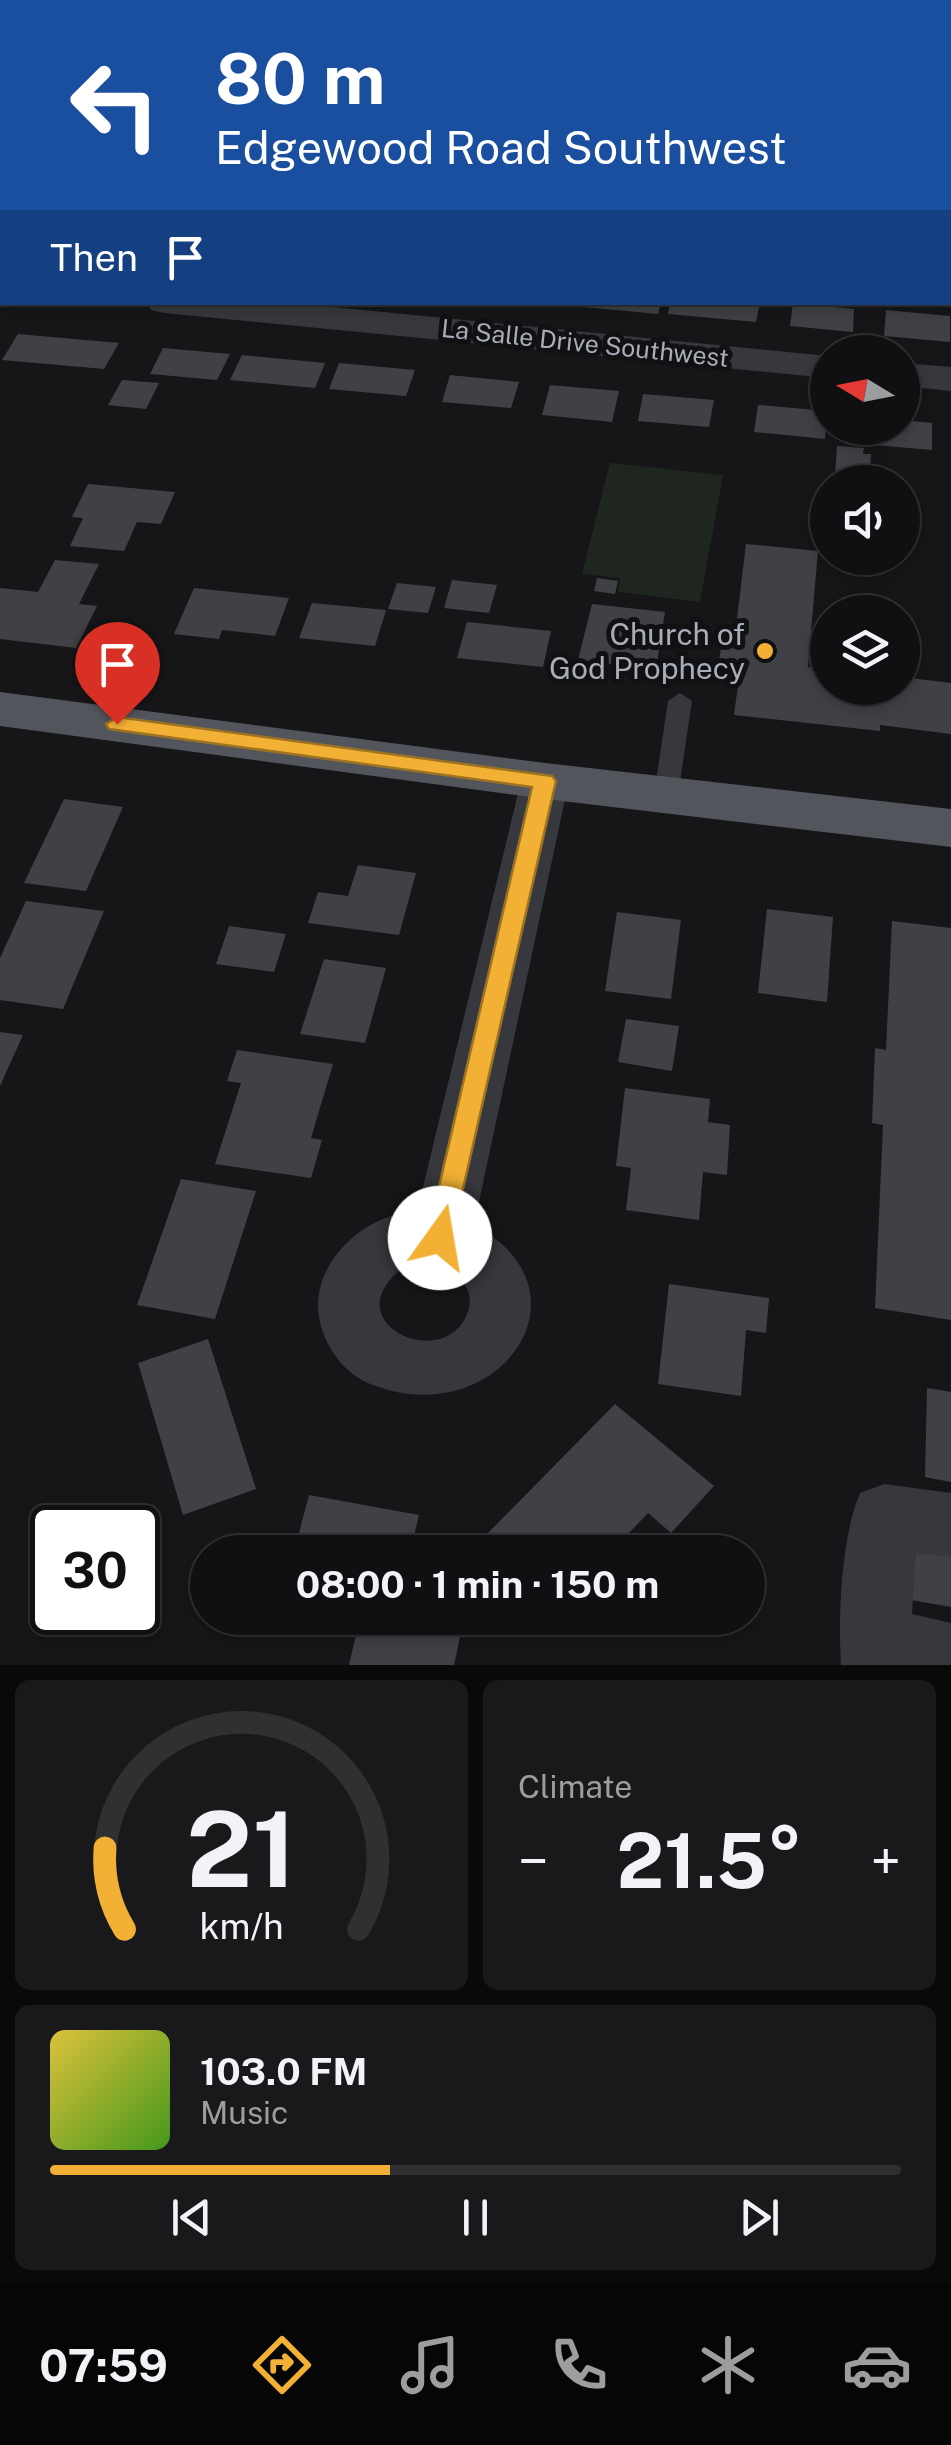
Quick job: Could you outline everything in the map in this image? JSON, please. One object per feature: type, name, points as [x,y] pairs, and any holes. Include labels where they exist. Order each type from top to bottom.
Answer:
[{"type":"main road","points":[[0,709],[544,781],[951,828]]},
{"type":"street","name":"La Salle Drive Southwest","points":[[225,305],[510,319],[810,364]]},
{"type":"street","points":[[920,376],[951,379]]},
{"type":"street","points":[[440,1238],[544,781]]},
{"type":"street","points":[[951,1524],[884,1516],[876,1653],[951,1659]]},
{"type":"lane","points":[[666,795],[680,701]]},
{"type":"shaded area","points":[[610,463],[723,475],[700,602],[618,592],[620,578],[582,574]]},
{"type":"building","points":[[573,305],[660,305],[658,314]]},
{"type":"building","points":[[670,305],[759,305],[756,322],[668,314]]},
{"type":"building","points":[[793,305],[854,309],[853,332],[790,326]]},
{"type":"building","points":[[886,310],[950,316],[950,342],[920,339],[920,335],[884,335]]},
{"type":"building","points":[[18,334],[119,343],[104,369],[2,360]]},
{"type":"building","points":[[163,348],[230,354],[217,380],[150,374]]},
{"type":"building","points":[[242,355],[325,363],[315,388],[230,380]]},
{"type":"building","points":[[339,363],[415,370],[406,396],[329,389]]},
{"type":"building","points":[[450,375],[519,382],[511,408],[442,402]]},
{"type":"building","points":[[122,380],[159,383],[146,409],[108,405]]},
{"type":"building","points":[[550,385],[619,391],[612,422],[542,415]]},
{"type":"building","points":[[643,394],[714,400],[709,427],[638,421]]},
{"type":"building","points":[[758,405],[810,410],[810,438],[754,432]]},
{"type":"building","points":[[920,422],[932,423],[932,450],[874,445],[920,445]]},
{"type":"building","points":[[837,446],[864,448],[863,454],[871,454],[870,465],[836,465]]},
{"type":"building","points":[[88,484],[175,492],[161,524],[137,522],[124,551],[70,546],[83,518],[72,517]]},
{"type":"building","name":"Church of God Prophecy","points":[[746,544],[810,550],[810,575],[816,575],[814,595],[810,595],[810,705],[920,705],[920,679],[951,683],[951,734],[880,725],[880,731],[734,715],[739,678],[717,675],[723,634],[735,635]]},
{"type":"building","points":[[55,560],[99,564],[79,604],[97,606],[76,648],[0,639],[0,588],[38,592]]},
{"type":"building","points":[[597,578],[618,581],[615,594],[594,591]]},
{"type":"building","points":[[452,580],[497,585],[489,613],[444,608]]},
{"type":"building","points":[[397,583],[436,587],[428,613],[388,609]]},
{"type":"building","points":[[194,588],[289,598],[275,636],[222,630],[219,639],[174,634]]},
{"type":"building","points":[[312,603],[386,610],[375,646],[299,638]]},
{"type":"building","points":[[592,604],[665,612],[656,669],[578,660]]},
{"type":"building","points":[[467,622],[551,631],[543,667],[457,658]]},
{"type":"building","points":[[64,799],[123,807],[86,891],[24,883]]},
{"type":"building","points":[[358,865],[416,873],[399,935],[308,923],[318,892],[348,896]]},
{"type":"building","points":[[26,901],[104,911],[63,1009],[0,1000],[0,958]]},
{"type":"building","points":[[767,909],[833,917],[827,1002],[758,993]]},
{"type":"building","points":[[617,912],[681,920],[671,999],[605,991]]},
{"type":"building","points":[[892,921],[951,928],[951,1320],[875,1308],[883,1125],[872,1123],[875,1048],[886,1050]]},
{"type":"building","points":[[229,926],[286,934],[274,972],[216,964]]},
{"type":"building","points":[[324,959],[386,968],[365,1043],[300,1034]]},
{"type":"building","points":[[626,1019],[679,1026],[672,1071],[618,1062]]},
{"type":"building","points":[[0,1032],[23,1035],[0,1086]]},
{"type":"building","points":[[237,1050],[333,1064],[311,1138],[322,1140],[311,1178],[215,1164],[241,1083],[227,1081]]},
{"type":"building","points":[[625,1088],[710,1099],[708,1122],[730,1125],[727,1175],[703,1172],[699,1220],[626,1210],[631,1168],[616,1166]]},
{"type":"building","points":[[181,1179],[256,1191],[215,1319],[137,1305]]},
{"type":"building","points":[[669,1284],[769,1298],[766,1333],[746,1330],[741,1396],[658,1384]]},
{"type":"building","points":[[208,1339],[256,1489],[183,1515],[138,1363]]},
{"type":"building","points":[[927,1388],[951,1392],[951,1482],[925,1477]]},
{"type":"building","points":[[615,1404],[714,1486],[671,1533],[648,1513],[627,1535],[486,1535]]},
{"type":"building","points":[[309,1495],[419,1515],[414,1535],[298,1535]]},
{"type":"building","points":[[896,1542],[951,1551],[951,1607],[894,1597]]},
{"type":"building","points":[[356,1635],[460,1635],[454,1665],[349,1665]]},
{"type":"place","name":"Church of God Prophecy","points":[[765,651]]},
{"type":"route","points":[[117,724],[544,781],[440,1238]]}]
